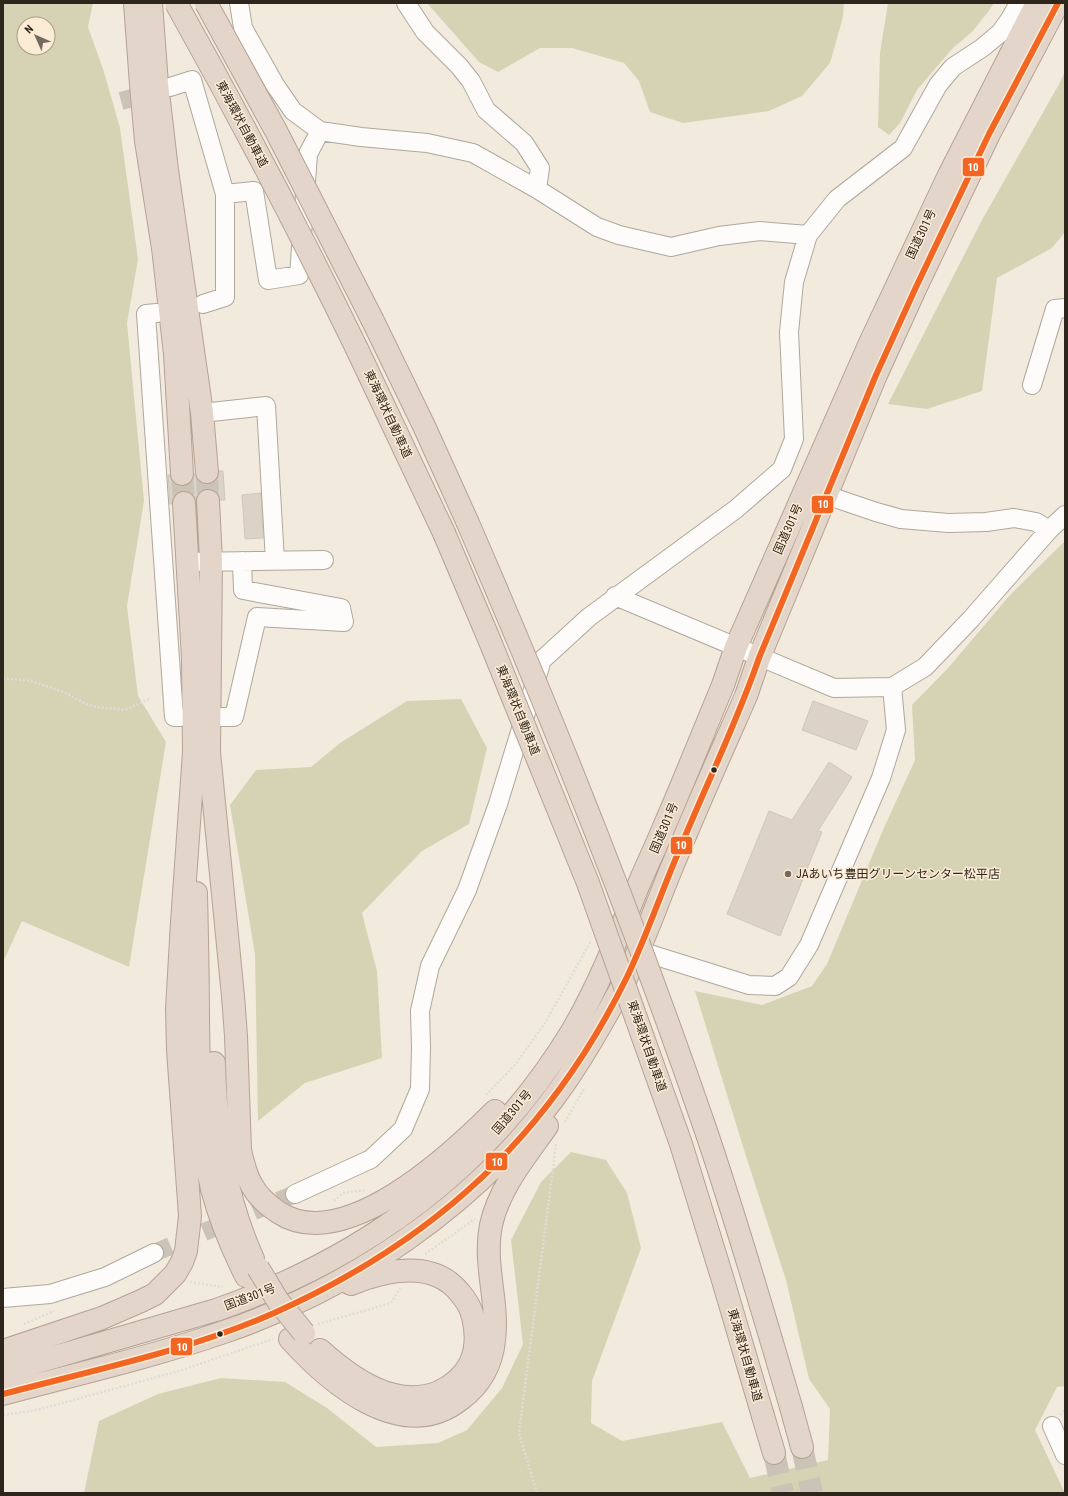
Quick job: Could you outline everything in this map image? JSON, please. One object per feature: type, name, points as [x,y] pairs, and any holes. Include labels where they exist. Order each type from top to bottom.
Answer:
[{"type":"highway","points":[[135,3],[146,142],[163,248],[175,354],[182,474]]},
{"type":"highway","points":[[151,3],[156,84],[202,413],[207,472]]},
{"type":"highway","points":[[164,3],[252,142]]},
{"type":"highway","name":"東海環状自動車道","points":[[176,3],[306,243],[444,533],[492,646],[588,883],[681,1144],[774,1453]]},
{"type":"highway","points":[[206,3],[276,131],[373,321],[424,426],[467,521],[556,728],[612,871],[706,1131],[752,1274],[802,1447]]},
{"type":"highway","name":"国道301号","points":[[3,1372],[216,1310],[289,1281],[346,1252],[373,1236],[423,1200],[470,1158],[513,1112],[554,1060],[594,991],[617,940],[723,685],[736,647],[870,343],[949,175],[1037,3]]},
{"type":"highway","name":"国道301号","points":[[3,1394],[158,1353],[224,1332],[326,1288],[390,1250],[450,1206],[504,1156],[530,1129],[554,1099],[576,1066],[620,989],[638,950],[682,842],[746,696],[759,658],[876,375],[916,287],[990,134],[1058,3]]},
{"type":"highway","points":[[3,1351],[102,1318],[155,1294],[175,1274],[186,1251],[190,1216],[181,1095],[177,1009],[182,914],[202,752],[211,561],[208,501]]},
{"type":"highway","points":[[184,502],[193,658],[202,752],[233,996],[240,1150],[243,1168],[250,1184],[258,1196],[269,1207],[283,1216],[312,1224],[329,1223],[345,1219],[374,1206],[416,1180],[476,1130],[505,1101],[540,1061],[576,1010],[598,969],[642,878]]},
{"type":"highway","points":[[202,752],[212,960],[214,1078],[221,1156],[231,1201],[248,1246],[252,1272],[278,1301],[296,1334],[306,1357],[353,1395],[381,1409],[408,1415],[421,1415],[435,1413],[452,1405],[468,1394],[478,1383],[486,1370],[494,1341],[495,1310],[489,1260],[489,1242],[496,1207],[509,1183],[559,1108],[580,1073],[620,989]]},
{"type":"highway","points":[[158,1353],[240,1331],[297,1309],[352,1284],[371,1277],[405,1270],[434,1274],[446,1280],[457,1289],[466,1301],[472,1313],[476,1338],[470,1364],[458,1379],[443,1390],[416,1398],[391,1394],[363,1382],[296,1334]]},
{"type":"street","points":[[239,3],[243,28],[275,84],[293,111],[320,131],[427,144],[473,153],[537,189],[597,227],[619,235],[671,247],[718,236],[760,231],[808,235]]},
{"type":"street","points":[[406,3],[425,32],[471,81],[486,110],[524,143],[540,168],[537,189]]},
{"type":"street","points":[[296,1194],[371,1159],[403,1130],[420,1089],[420,1011],[430,966],[467,890],[498,804],[542,660],[589,617],[615,596],[736,509],[782,470],[794,439],[789,332],[794,282],[808,235],[837,199],[903,148],[938,85],[953,67],[982,48],[1000,33],[1019,3]]},
{"type":"street","points":[[982,48],[990,55],[1006,64]]},
{"type":"street","points":[[170,87],[192,80],[225,194],[225,297],[203,304]]},
{"type":"street","points":[[225,194],[254,191],[268,280],[299,275],[308,154],[320,131]]},
{"type":"street","points":[[1032,385],[1055,309],[1065,308]]},
{"type":"street","points":[[156,313],[146,314],[174,717],[181,717]]},
{"type":"street","points":[[202,413],[266,406],[275,561]]},
{"type":"street","points":[[826,495],[901,519],[948,523],[986,522],[1014,518],[1036,522],[1049,530]]},
{"type":"street","points":[[615,596],[759,658],[834,688],[892,687],[925,667],[971,620],[1049,530],[1065,515]]},
{"type":"street","points":[[187,562],[324,560]]},
{"type":"street","points":[[222,718],[234,717],[257,617],[344,622],[341,608],[243,590],[242,561]]},
{"type":"street","points":[[638,950],[750,985],[775,986],[789,977],[808,945],[881,778],[896,730],[892,687]]},
{"type":"street","points":[[3,1298],[50,1294],[105,1277],[154,1253]]},
{"type":"street","points":[[1052,1426],[1065,1454]]},
{"type":"path","points":[[3,678],[30,681],[64,692],[86,704],[97,707],[125,710],[151,698]]},
{"type":"path","points":[[483,1097],[515,1065],[545,1023],[592,939],[596,940]]},
{"type":"path","points":[[537,1493],[519,1433],[557,1141]]},
{"type":"path","points":[[331,1204],[343,1193],[364,1190]]},
{"type":"path","points":[[421,1257],[478,1218]]},
{"type":"path","points":[[3,1415],[37,1410],[179,1371],[296,1334],[391,1303],[402,1285]]},
{"type":"shaded area","points":[[3,3],[93,3],[88,27],[104,72],[120,128],[138,259],[127,323],[144,501],[127,606],[138,696],[166,742],[129,967],[22,921],[3,962]]},
{"type":"shaded area","points":[[427,3],[844,3],[843,17],[830,63],[802,96],[769,111],[683,123],[650,112],[639,81],[624,63],[572,48],[540,48],[498,72],[479,62]]},
{"type":"shaded area","points":[[888,3],[994,3],[972,32],[953,48],[917,90],[900,123],[889,135],[878,127],[880,53]]},
{"type":"shaded area","points":[[1065,72],[1065,232],[1052,248],[997,278],[982,391],[927,409],[888,404],[982,220]]},
{"type":"shaded area","points":[[1065,541],[1065,1386],[1057,1387],[1035,1430],[1065,1493],[84,1493],[99,1421],[158,1394],[221,1378],[285,1382],[327,1408],[376,1447],[438,1443],[467,1430],[502,1388],[523,1344],[511,1240],[541,1182],[571,1152],[606,1160],[627,1193],[641,1248],[592,1381],[591,1423],[622,1441],[722,1422],[750,1478],[828,1460],[830,1409],[809,1379],[786,1280],[695,991],[762,1005],[812,986],[827,964],[883,830],[915,760],[912,705],[949,667],[1010,595]]},
{"type":"shaded area","points":[[461,699],[487,748],[469,824],[422,851],[362,913],[377,971],[382,1058],[305,1083],[258,1121],[255,954],[230,805],[256,770],[311,767],[340,743],[407,701]]},
{"type":"building","points":[[219,471],[223,471],[225,500],[220,500],[218,494],[214,490],[207,489],[201,491],[197,495],[196,500],[189,492],[177,492],[173,497],[172,504],[170,504],[168,475],[170,475],[172,481],[176,485],[183,486],[189,484],[193,480],[194,473],[201,483],[208,484],[214,482],[218,478]]},
{"type":"building","points":[[261,493],[263,538],[245,539],[242,495]]},
{"type":"building","points":[[813,701],[868,721],[856,750],[802,730]]},
{"type":"building","points":[[829,762],[852,777],[818,831],[822,832],[780,936],[727,914],[769,811],[792,820]]},
{"type":"tunnel","points":[[121,101],[154,92]]},
{"type":"tunnel","points":[[207,472],[208,501]]},
{"type":"tunnel","points":[[182,474],[184,503]]},
{"type":"tunnel","points":[[154,1253],[295,1194]]},
{"type":"tunnel","points":[[802,1447],[812,1493]]},
{"type":"tunnel","points":[[774,1453],[783,1493]]},
{"type":"transit line","name":"10","points":[[3,1394],[140,1359],[208,1338],[274,1313],[332,1284],[386,1252],[436,1217],[482,1178],[523,1134],[562,1086],[596,1034],[627,977],[691,822],[732,729],[759,658],[876,375],[989,134],[1058,3]]},
{"type":"place","name":"JAあいち豊田グリーンセンター松平店","points":[[788,874]]}]
